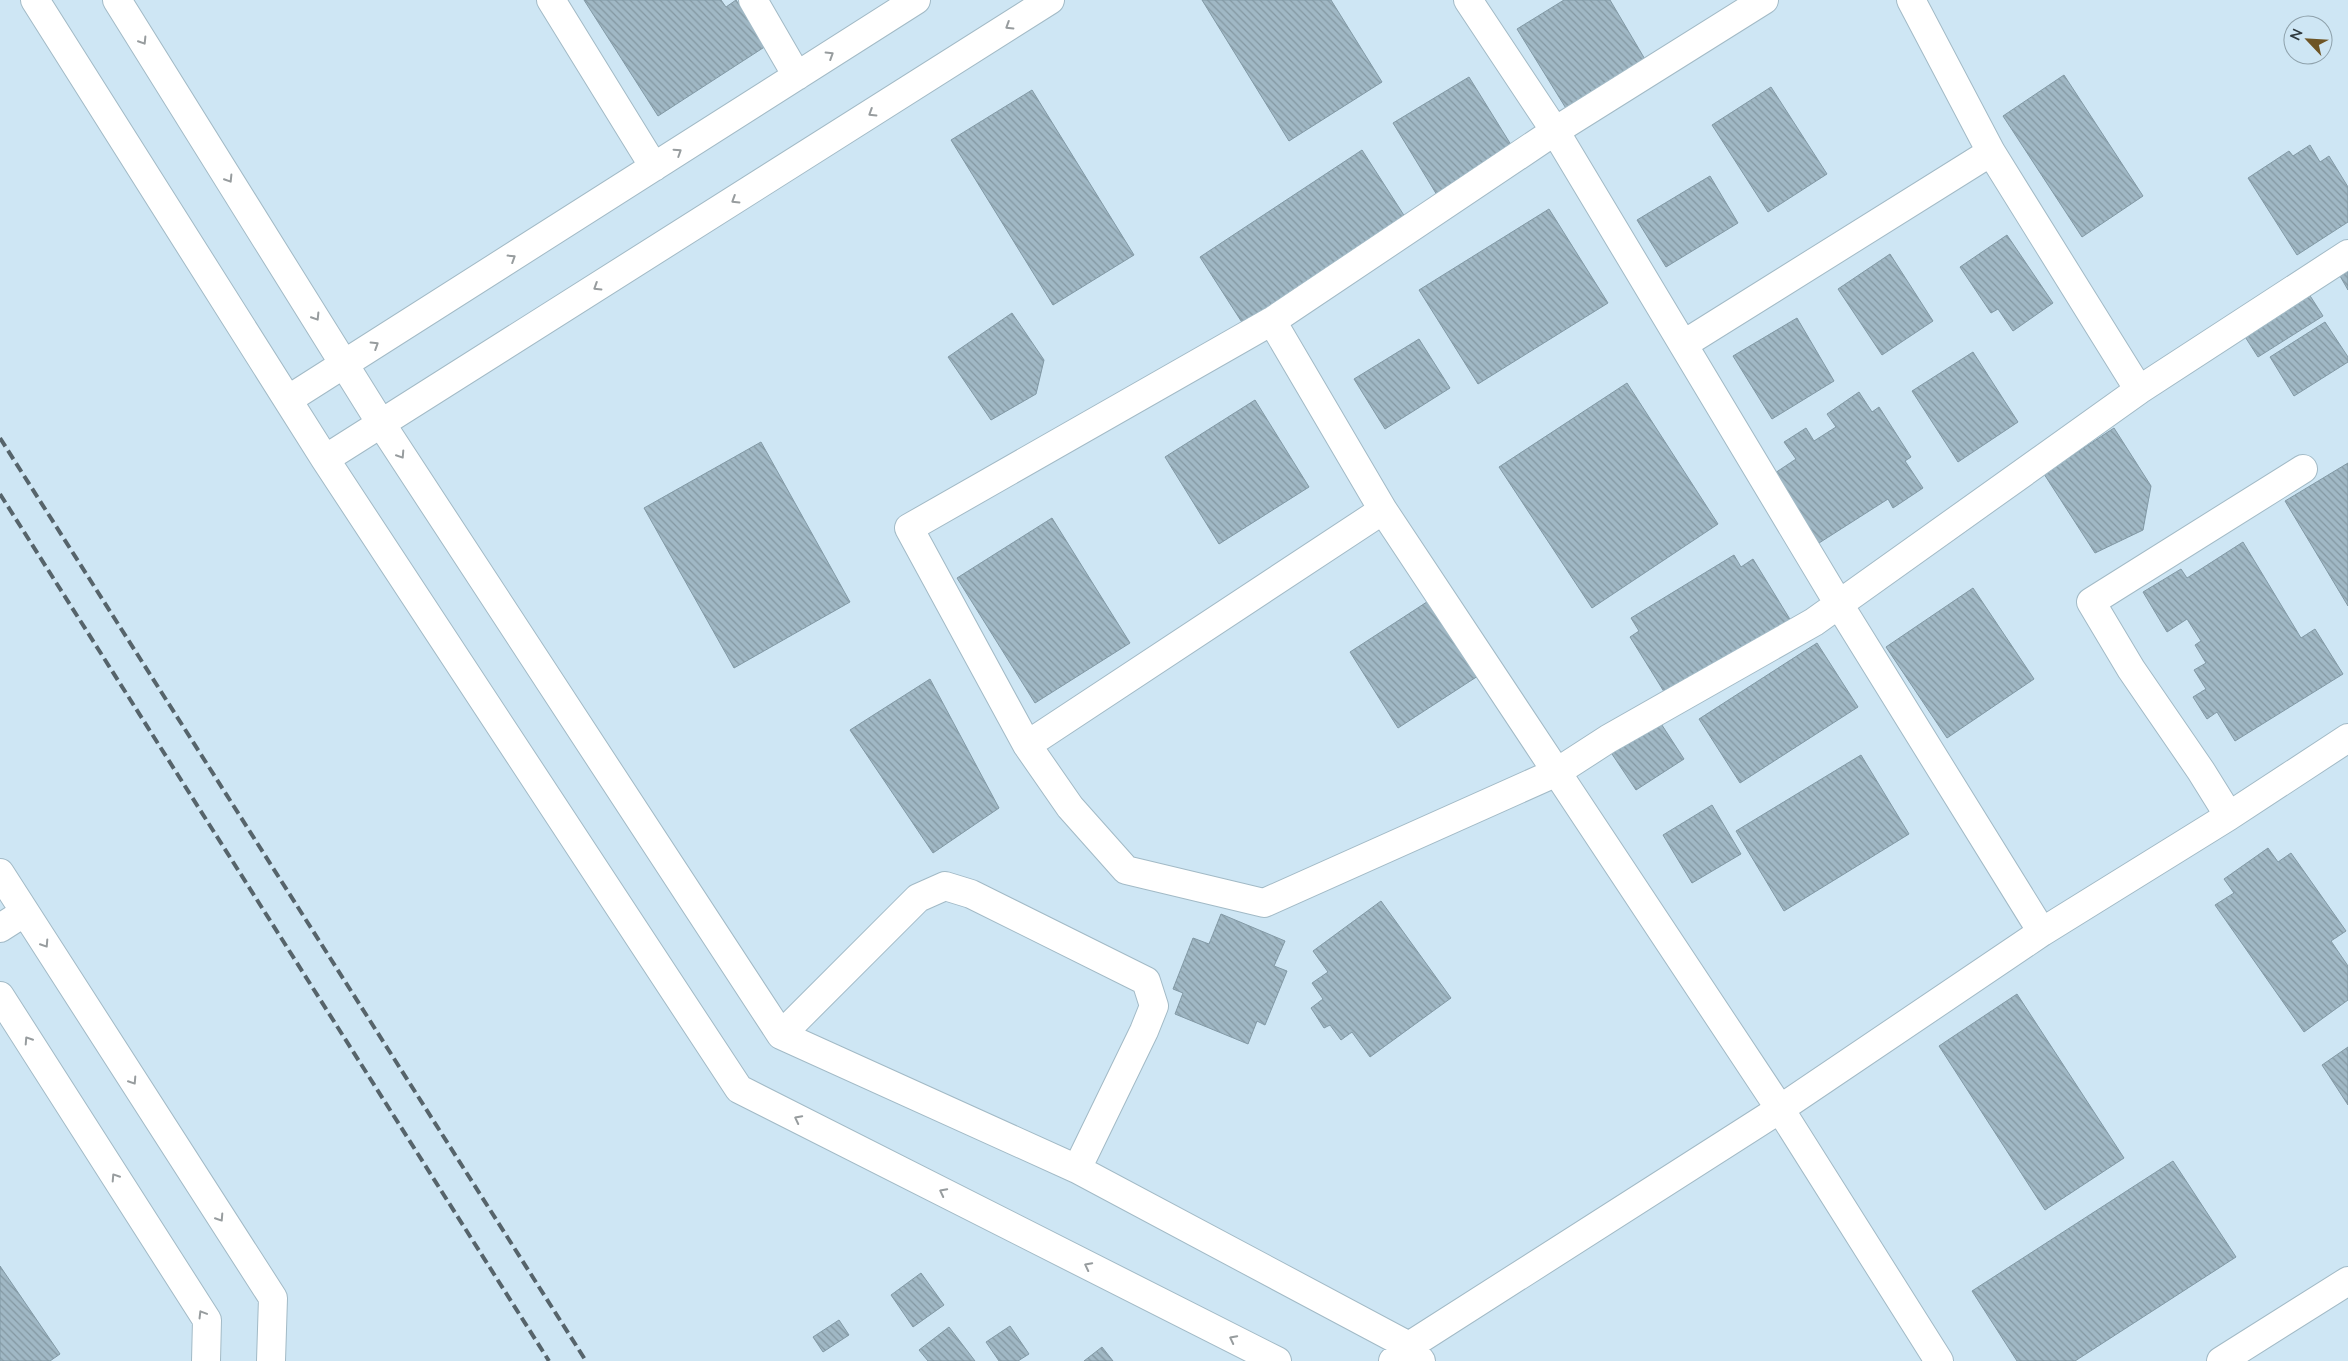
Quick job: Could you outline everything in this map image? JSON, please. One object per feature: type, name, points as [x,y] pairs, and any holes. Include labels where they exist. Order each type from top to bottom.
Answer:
[{"type":"street","points":[[35,0],[289,399],[325,459],[739,1089],[1277,1361]]},
{"type":"street","points":[[117,0],[382,424],[781,1035],[1077,1169],[1408,1356],[2042,932],[2229,816],[2348,738]]},
{"type":"street","points":[[551,0],[654,167]]},
{"type":"street","points":[[753,0],[797,76]]},
{"type":"street","points":[[289,399],[916,0]]},
{"type":"street","points":[[325,459],[1050,0]]},
{"type":"street","points":[[1468,0],[1555,131],[1840,606],[2042,932]]},
{"type":"street","points":[[1764,0],[1555,131],[1272,321],[909,528],[1027,745],[1070,807],[1126,870],[1264,903],[1557,772],[1608,739],[1840,606],[2139,390],[2348,254]]},
{"type":"street","points":[[1912,0],[1991,152],[2139,390]]},
{"type":"street","points":[[1684,344],[1991,152]]},
{"type":"street","points":[[1272,321],[1382,510],[1780,1109],[1939,1361]]},
{"type":"street","points":[[2229,816],[2202,770],[2131,669],[2091,602],[2303,469]]},
{"type":"street","points":[[1027,745],[1382,510]]},
{"type":"street","points":[[0,873],[272,1298],[271,1361]]},
{"type":"street","points":[[781,1035],[918,898],[945,886],[971,894],[1146,980],[1154,1006],[1144,1031],[1077,1169]]},
{"type":"street","points":[[0,928],[25,912]]},
{"type":"street","points":[[0,996],[207,1320],[206,1361]]},
{"type":"street","points":[[2221,1361],[2348,1282]]},
{"type":"building","points":[[584,0],[721,0],[726,7],[736,0],[766,46],[658,116]]},
{"type":"building","points":[[1202,0],[1331,0],[1382,82],[1289,141]]},
{"type":"building","points":[[1564,0],[1610,0],[1646,61],[1567,110],[1517,29]]},
{"type":"building","points":[[2064,75],[2143,196],[2082,237],[2003,116]]},
{"type":"building","points":[[1469,77],[1513,148],[1437,195],[1393,123]]},
{"type":"building","points":[[1771,87],[1827,174],[1768,212],[1712,125]]},
{"type":"building","points":[[1032,90],[1134,255],[1053,305],[951,140]]},
{"type":"building","points":[[2310,145],[2320,162],[2329,156],[2348,187],[2348,222],[2297,255],[2248,178],[2289,151],[2293,156]]},
{"type":"building","points":[[1362,150],[1407,220],[1245,327],[1200,257]]},
{"type":"building","points":[[1710,176],[1738,223],[1666,267],[1637,220]]},
{"type":"building","points":[[1549,209],[1608,303],[1478,384],[1419,290]]},
{"type":"building","points":[[2007,235],[2053,303],[2013,331],[1998,309],[1991,313],[1960,267]]},
{"type":"building","points":[[1890,254],[1933,321],[1882,355],[1838,289]]},
{"type":"building","points":[[2348,272],[2348,290],[2340,276]]},
{"type":"building","points":[[2307,291],[2323,316],[2258,357],[2242,332]]},
{"type":"building","points":[[1012,313],[1044,360],[1036,394],[991,420],[948,357]]},
{"type":"building","points":[[1797,318],[1834,381],[1772,419],[1733,356]]},
{"type":"building","points":[[2325,322],[2348,357],[2348,362],[2294,396],[2270,357]]},
{"type":"building","points":[[1419,339],[1450,388],[1385,429],[1354,379]]},
{"type":"building","points":[[1973,352],[2018,422],[1958,462],[1912,391]]},
{"type":"building","points":[[1627,383],[1718,524],[1592,608],[1499,467]]},
{"type":"building","points":[[1859,392],[1872,412],[1879,407],[1911,457],[1905,461],[1923,488],[1893,508],[1888,499],[1819,543],[1775,473],[1796,459],[1784,442],[1806,428],[1814,441],[1836,427],[1827,414]]},
{"type":"building","points":[[1255,400],[1309,487],[1219,544],[1165,457]]},
{"type":"building","points":[[2114,428],[2151,486],[2143,530],[2095,553],[2044,474]]},
{"type":"building","points":[[761,442],[850,602],[734,668],[644,508]]},
{"type":"building","points":[[2348,463],[2348,606],[2285,501]]},
{"type":"building","points":[[1052,518],[1130,643],[1035,703],[957,578]]},
{"type":"building","points":[[2243,542],[2301,638],[2315,629],[2343,674],[2235,741],[2217,712],[2207,719],[2193,697],[2206,689],[2194,670],[2206,663],[2195,645],[2201,641],[2187,619],[2167,632],[2143,592],[2181,569],[2187,578]]},
{"type":"building","points":[[1734,555],[1741,567],[1753,559],[1791,621],[1668,698],[1630,637],[1639,631],[1631,618]]},
{"type":"building","points":[[1973,588],[2034,679],[1947,738],[1886,647]]},
{"type":"building","points":[[1433,598],[1481,674],[1398,728],[1350,652]]},
{"type":"building","points":[[1817,643],[1858,707],[1740,783],[1699,719]]},
{"type":"building","points":[[930,679],[999,808],[933,853],[850,730]]},
{"type":"building","points":[[1658,719],[1684,759],[1636,790],[1610,751]]},
{"type":"building","points":[[1861,755],[1909,834],[1784,911],[1736,831]]},
{"type":"building","points":[[1712,805],[1741,854],[1692,883],[1663,835]]},
{"type":"building","points":[[2268,848],[2278,862],[2291,853],[2346,931],[2331,941],[2348,966],[2348,1000],[2304,1032],[2215,905],[2234,893],[2224,879]]},
{"type":"building","points":[[1381,901],[1451,998],[1370,1057],[1352,1032],[1341,1040],[1330,1025],[1324,1028],[1311,1008],[1323,999],[1312,983],[1328,972],[1313,951]]},
{"type":"building","points":[[1221,914],[1285,941],[1274,966],[1287,971],[1265,1025],[1257,1021],[1248,1044],[1175,1014],[1183,993],[1173,989],[1193,938],[1209,944]]},
{"type":"building","points":[[2017,994],[2124,1158],[2045,1210],[1939,1046]]},
{"type":"building","points":[[2348,1047],[2348,1105],[2322,1065]]},
{"type":"building","points":[[2173,1161],[2236,1257],[2075,1361],[2017,1361],[1972,1291]]},
{"type":"building","points":[[0,1266],[60,1354],[50,1361],[0,1361]]},
{"type":"building","points":[[921,1273],[944,1305],[913,1327],[891,1295]]},
{"type":"building","points":[[839,1320],[849,1335],[823,1352],[813,1337]]},
{"type":"building","points":[[1010,1326],[1029,1354],[1018,1361],[999,1361],[986,1342]]},
{"type":"building","points":[[949,1327],[975,1361],[928,1361],[919,1350]]},
{"type":"building","points":[[1102,1347],[1113,1361],[1084,1361]]},
{"type":"railway","points":[[0,438],[586,1361]]},
{"type":"railway","points":[[0,494],[549,1361]]}]
